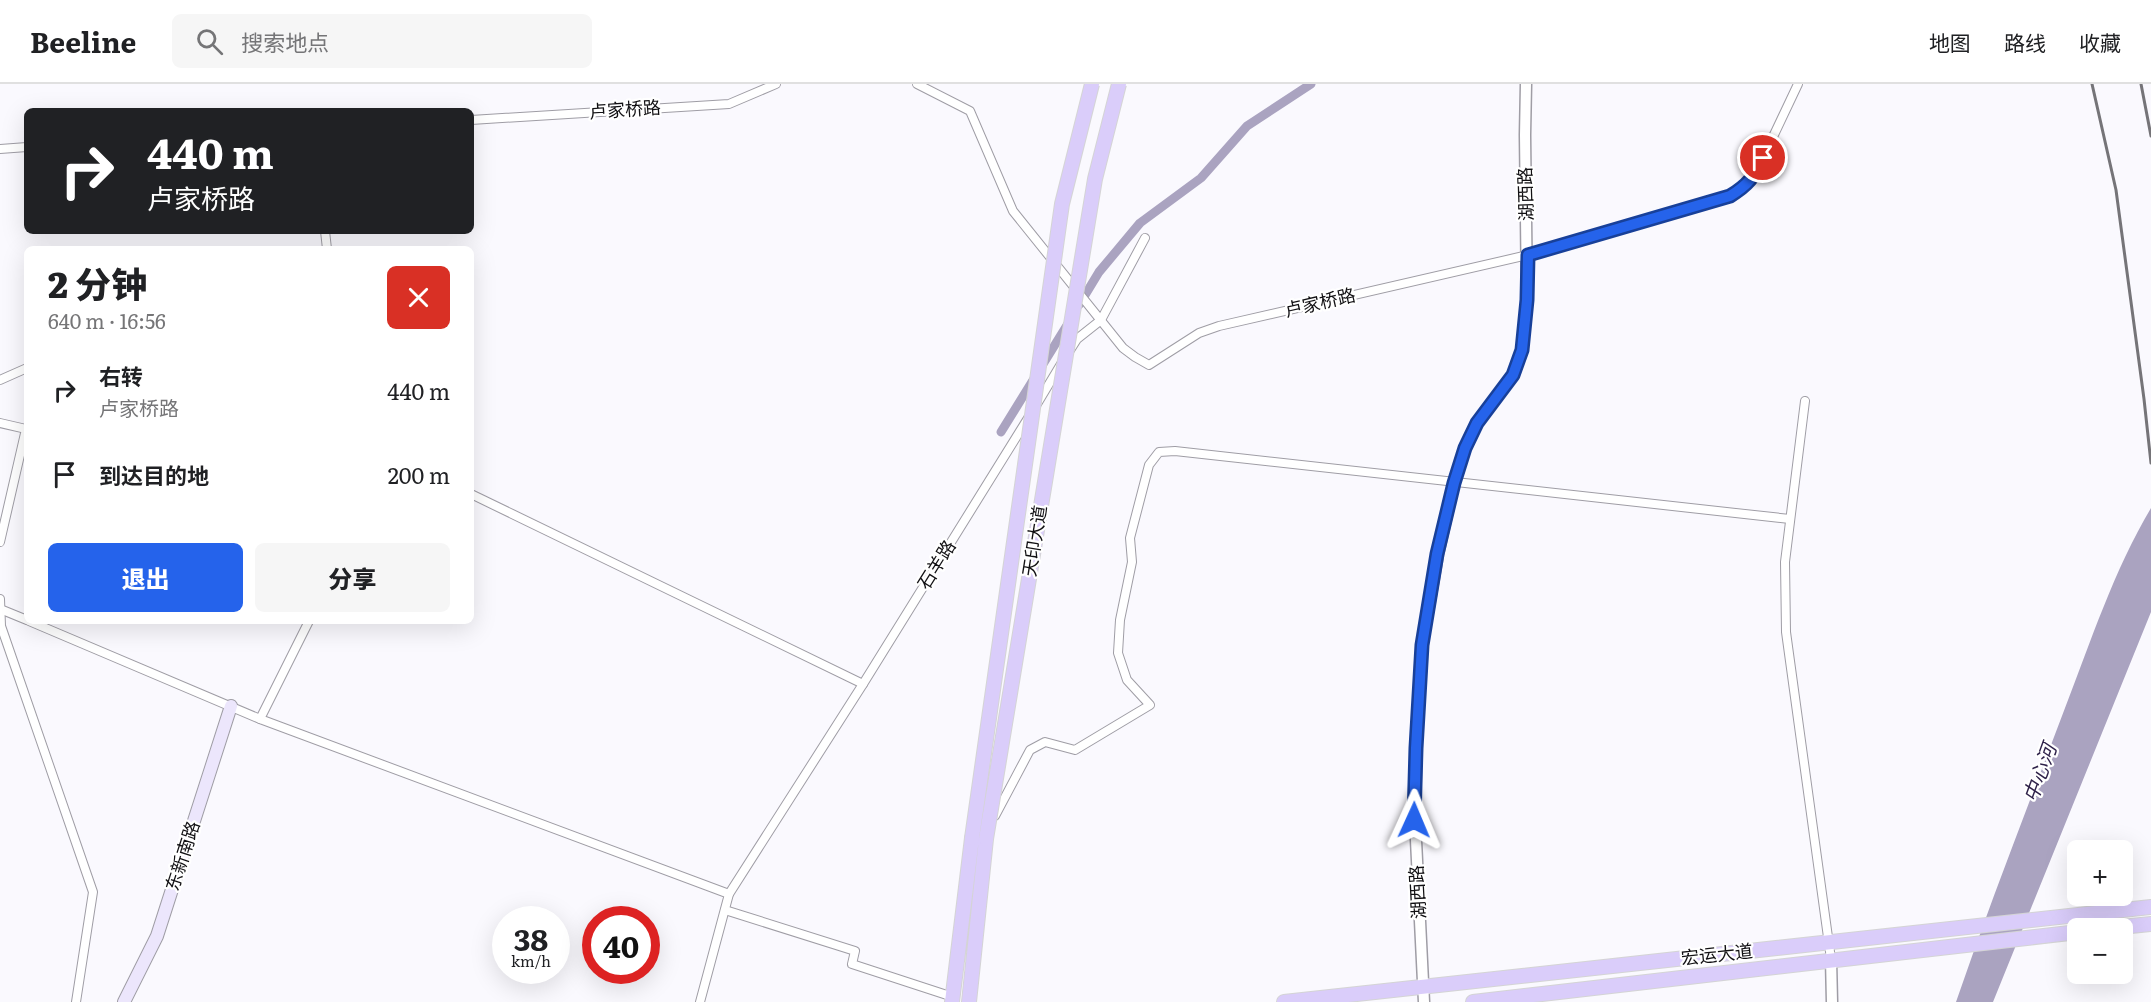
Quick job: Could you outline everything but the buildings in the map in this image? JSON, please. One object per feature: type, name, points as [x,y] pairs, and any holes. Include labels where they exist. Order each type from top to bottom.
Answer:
[{"type":"main road","name":"天印大道","points":[[969,1002],[979,839],[1062,204],[1092,84]]},
{"type":"main road","name":"天印大道","points":[[952,1000],[1095,178],[1119,84]]},
{"type":"main road","name":"东新南路","points":[[124,1002],[157,936],[231,706]]},
{"type":"main road","name":"宏运大道","points":[[1284,1002],[2151,908]]},
{"type":"main road","points":[[2133,926],[2151,924]]},
{"type":"main road","name":"宏运大道","points":[[1473,1002],[2067,933]]},
{"type":"street","name":"卢家桥路","points":[[474,120],[729,104],[776,84]]},
{"type":"street","name":"卢家桥路","points":[[918,84],[970,111],[1012,211],[1124,348],[1149,364],[1199,333],[1219,326],[1528,255],[1730,196],[1742,189],[1754,177],[1798,84]]},
{"type":"street","name":"湖西路","points":[[1424,1002],[1414,820],[1422,645],[1437,554],[1465,448],[1477,423],[1513,375],[1522,350],[1527,300],[1528,255],[1524,135],[1526,84]]},
{"type":"street","points":[[0,149],[24,147]]},
{"type":"street","name":"石羊路","points":[[700,1002],[729,894],[863,684],[1077,339],[1101,320],[1145,238]]},
{"type":"street","points":[[0,380],[24,369]]},
{"type":"street","points":[[1804,401],[1785,562],[1786,632],[1830,943],[1832,1002]]},
{"type":"street","points":[[0,423],[24,429]]},
{"type":"street","points":[[0,542],[24,438]]},
{"type":"street","points":[[979,839],[1030,750],[1045,742],[1075,750],[1150,705],[1127,680],[1118,653],[1120,620],[1131,562],[1130,538],[1149,465],[1159,452],[1175,451],[1790,519]]},
{"type":"street","points":[[474,495],[863,684]]},
{"type":"street","points":[[0,599],[1,626],[93,892],[76,1002]]},
{"type":"street","points":[[0,609],[24,619]]},
{"type":"street","points":[[35,624],[260,719],[729,894]]},
{"type":"street","points":[[260,719],[308,624]]},
{"type":"street","points":[[725,910],[855,951],[852,964],[952,1000]]},
{"type":"shaded area","points":[[2151,508],[2151,612],[1993,1002],[1956,1002],[2009,855],[2104,606]]},
{"type":"waterway","points":[[1079,305],[1099,272],[1140,223],[1201,178],[1247,126],[1311,84]]},
{"type":"waterway","points":[[1001,432],[1069,322]]},
{"type":"railway","points":[[2092,84],[2116,190],[2151,463]]},
{"type":"railway","points":[[2141,84],[2151,136]]},
{"type":"route","points":[[1414,820],[1422,645],[1437,554],[1465,448],[1477,423],[1513,375],[1522,350],[1527,300],[1528,255],[1730,196],[1742,189],[1754,177],[1763,158]]},
{"type":"water label","name":"中心河","points":[[2040,773]]}]
